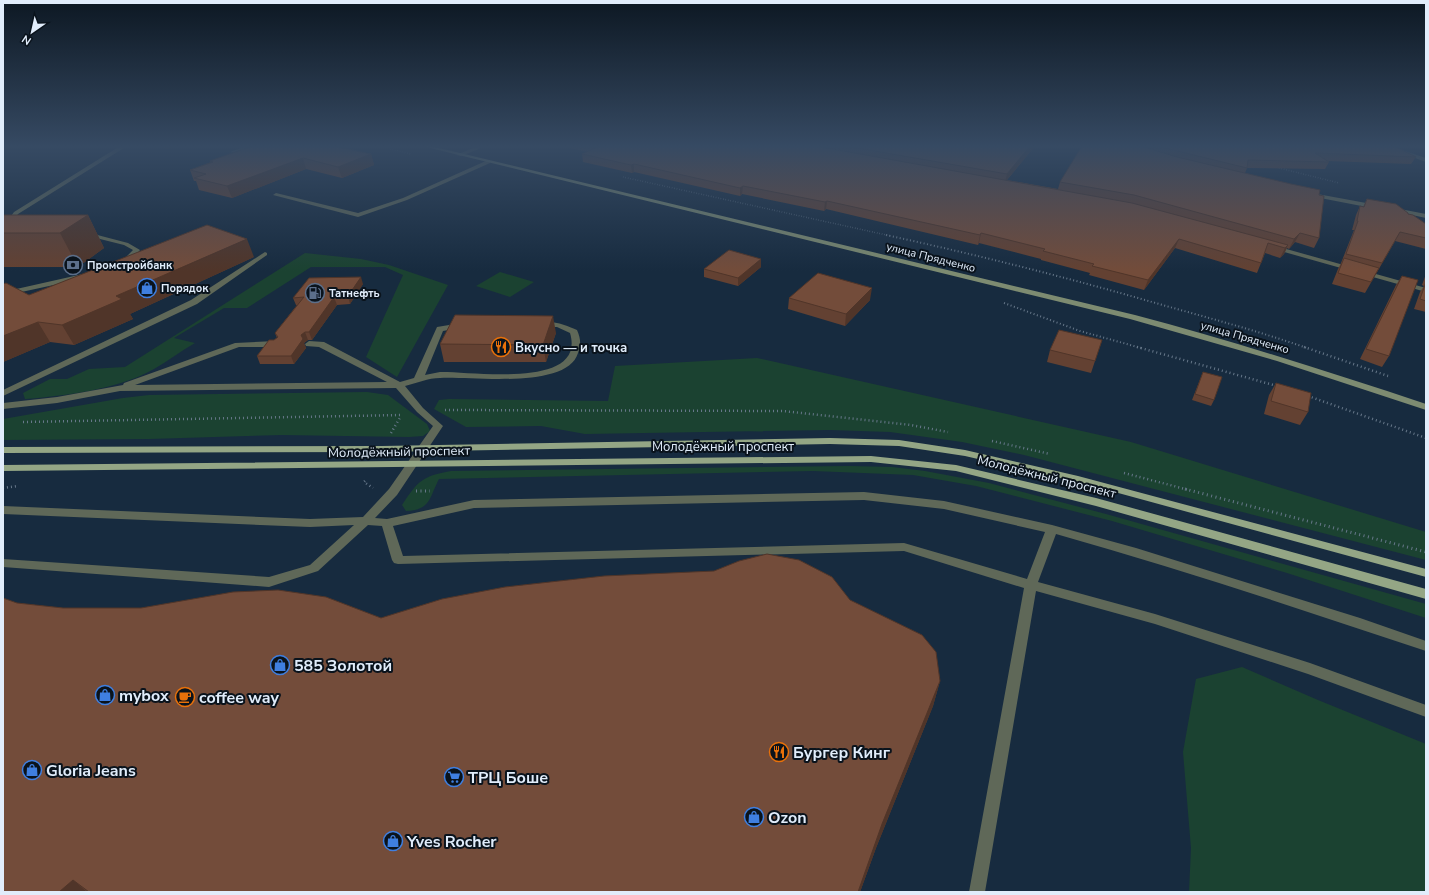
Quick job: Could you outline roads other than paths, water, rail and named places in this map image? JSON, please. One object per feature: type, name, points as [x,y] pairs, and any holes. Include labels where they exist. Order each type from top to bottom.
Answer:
[{"type":"main road","name":"улица Прядченко","points":[[594,188],[1200,335],[1302,365],[1426,407]]},
{"type":"main road","name":"Молодёжный проспект","points":[[3,450],[382,449],[424,447],[830,441],[899,443],[965,453],[1078,479],[1426,573]]},
{"type":"main road","name":"Молодёжный проспект","points":[[3,468],[412,465],[871,459],[956,468],[1096,502],[1426,594]]},
{"type":"street","points":[[3,232],[16,213],[57,188]]},
{"type":"street","points":[[276,195],[358,215],[405,199],[430,188]]},
{"type":"street","points":[[1302,193],[1426,216]]},
{"type":"street","points":[[3,232],[11,232]]},
{"type":"street","points":[[86,234],[126,244],[137,250],[124,264],[116,266]]},
{"type":"street","points":[[1266,246],[1426,290]]},
{"type":"street","points":[[3,393],[194,302],[265,254]]},
{"type":"street","points":[[3,294],[94,273]]},
{"type":"street","points":[[418,380],[440,329],[467,325]]},
{"type":"street","points":[[120,388],[399,386],[439,375],[526,377],[556,371],[572,359],[577,344],[574,332],[558,325],[535,325]]},
{"type":"street","points":[[3,406],[57,400],[120,388],[238,345],[276,344]]},
{"type":"street","points":[[3,563],[269,582],[314,568],[366,521],[393,492],[438,426],[420,410],[399,386],[321,344],[309,344]]},
{"type":"street","points":[[3,510],[310,523],[366,521],[387,523],[474,504],[864,496],[944,504],[1052,529],[1144,555],[1360,623],[1426,646]]},
{"type":"street","points":[[387,523],[398,560],[904,547],[1031,585],[1185,628],[1310,669],[1426,712]]},
{"type":"street","points":[[977,892],[1031,585],[1052,529]]},
{"type":"place","name":"Промстройбанк","points":[[73,265]]},
{"type":"place","name":"Порядок","points":[[147,288]]},
{"type":"place","name":"Татнефть","points":[[315,293]]},
{"type":"place","name":"Вкусно — и точка","points":[[501,347]]},
{"type":"place","name":"585 Золотой","points":[[280,665]]},
{"type":"place","name":"mybox","points":[[105,695]]},
{"type":"place","name":"coffee way","points":[[185,697]]},
{"type":"place","name":"Бургер Кинг","points":[[779,752]]},
{"type":"place","name":"Gloria Jeans","points":[[32,770]]},
{"type":"place","name":"ТРЦ Боше","points":[[454,777]]},
{"type":"place","name":"Ozon","points":[[754,817]]},
{"type":"place","name":"Yves Rocher","points":[[393,841]]}]
